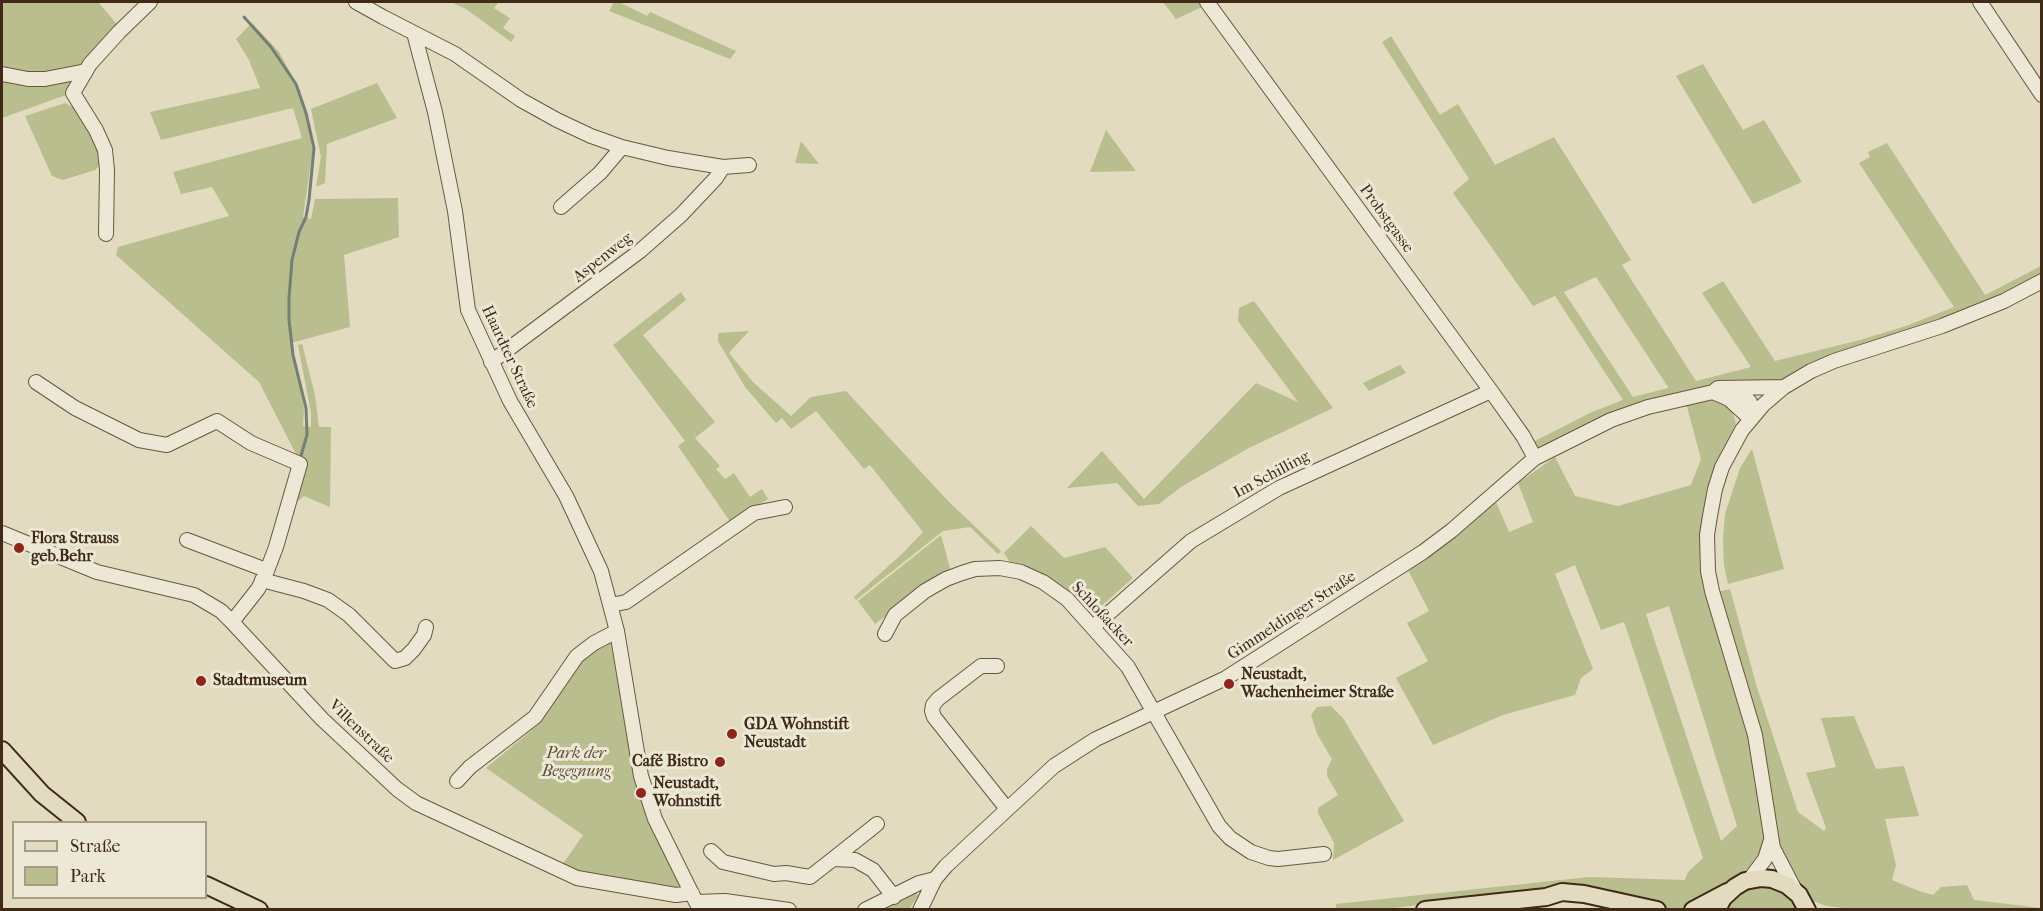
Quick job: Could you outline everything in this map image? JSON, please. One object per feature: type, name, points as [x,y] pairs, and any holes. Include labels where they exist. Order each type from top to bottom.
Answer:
[{"type":"main road","points":[[2,753],[42,794],[76,821]]},
{"type":"main road","points":[[1693,909],[1750,879],[1767,878],[1777,880],[1802,901],[1823,909]]},
{"type":"main road","points":[[207,885],[259,909]]},
{"type":"main road","points":[[1717,909],[1730,890]]},
{"type":"main road","points":[[1425,909],[1546,897],[1562,892],[1578,893],[1657,909]]},
{"type":"main road","points":[[1546,897],[1604,909]]},
{"type":"street","points":[[106,234],[105,150],[96,130],[73,93],[90,64],[150,2]]},
{"type":"street","points":[[356,2],[455,54],[521,100],[591,136],[668,159],[723,167],[749,165]]},
{"type":"street","name":"Probstgasse","points":[[1207,2],[1491,391],[1523,436],[1534,458]]},
{"type":"street","points":[[1980,2],[2042,95]]},
{"type":"street","name":"Haardter Straße","points":[[414,33],[435,112],[455,211],[468,310],[510,401],[576,516],[601,571],[617,631],[641,776],[656,819],[696,901]]},
{"type":"street","points":[[2,74],[45,79],[85,73]]},
{"type":"street","points":[[561,207],[600,173],[622,147]]},
{"type":"street","name":"Aspenweg","points":[[491,362],[640,251],[681,214],[716,178],[723,167]]},
{"type":"street","points":[[1802,901],[1776,854],[1771,838],[1755,735],[1712,591],[1707,554],[1710,516],[1718,479],[1729,453],[1751,419],[1784,387],[1823,365],[1942,326],[2004,301],[2042,281]]},
{"type":"street","points":[[36,382],[75,408],[139,440],[167,445],[217,422],[251,443],[300,464],[276,547],[264,575],[232,622]]},
{"type":"street","name":"Gimmeldinger Straße","points":[[920,909],[935,879],[946,866],[1054,766],[1096,739],[1226,678],[1423,552],[1451,531],[1534,458],[1611,420],[1648,407],[1713,392],[1718,388],[1784,387]]},
{"type":"street","points":[[1731,388],[1740,392],[1750,402],[1751,419]]},
{"type":"street","name":"Im Schilling","points":[[1093,627],[1191,541],[1279,488],[1491,391]]},
{"type":"street","points":[[1713,392],[1729,399],[1751,419]]},
{"type":"street","points":[[611,605],[626,602],[754,513],[785,507]]},
{"type":"street","name":"Villenstraße","points":[[2,533],[97,572],[194,595],[221,611],[322,719],[397,789],[416,803],[577,878],[676,895],[696,901],[725,901],[789,909]]},
{"type":"street","points":[[187,540],[264,575],[328,600],[349,615],[395,661],[405,658],[424,635],[426,627]]},
{"type":"street","name":"Schloßacker","points":[[885,634],[895,615],[925,591],[954,576],[975,569],[1005,569],[1021,572],[1043,582],[1067,599],[1128,668],[1220,826],[1230,838],[1251,852],[1269,858],[1324,854]]},
{"type":"street","points":[[457,781],[470,767],[535,717],[577,656],[594,643],[617,631]]},
{"type":"street","points":[[997,666],[981,666],[938,699],[932,711],[934,717],[1007,810]]},
{"type":"street","points":[[711,851],[723,862],[774,874],[786,873],[810,877],[877,824]]},
{"type":"street","points":[[1750,879],[1765,859],[1771,838]]},
{"type":"street","points":[[833,859],[855,860],[865,865],[879,876],[894,897]]},
{"type":"street","points":[[865,909],[919,883],[935,879]]},
{"type":"green space","points":[[2,2],[98,2],[120,28],[83,66],[47,75],[2,70]]},
{"type":"green space","points":[[451,2],[499,2],[494,8],[510,18],[503,28],[515,36],[511,42],[466,9]]},
{"type":"green space","points":[[614,2],[619,2],[647,16],[650,12],[736,51],[730,59],[609,11]]},
{"type":"green space","points":[[1163,2],[1198,2],[1202,7],[1176,19]]},
{"type":"green space","points":[[252,23],[279,52],[301,92],[298,93],[306,113],[313,148],[303,217],[311,219],[315,199],[398,198],[399,237],[344,255],[350,327],[291,343],[304,407],[303,426],[311,427],[311,413],[298,345],[302,344],[315,395],[319,427],[331,427],[330,507],[304,496],[297,502],[296,454],[259,382],[116,255],[118,247],[229,216],[212,187],[181,194],[173,172],[302,138],[293,108],[161,140],[150,112],[260,88],[249,60],[236,39]]},
{"type":"green space","points":[[1391,36],[1440,115],[1458,104],[1495,165],[1554,137],[1631,260],[1622,265],[1696,381],[1751,367],[1702,293],[1723,281],[1775,361],[1860,340],[1906,326],[1954,307],[1859,163],[1870,157],[1868,152],[1887,143],[1985,295],[2041,266],[2041,276],[1997,299],[1770,384],[1711,387],[1536,453],[1531,443],[1590,413],[1623,400],[1555,296],[1533,306],[1453,193],[1469,179],[1382,42]],"holes":[[[1596,277],[1668,387],[1633,397],[1564,292]]]},
{"type":"green space","points":[[1703,64],[1743,130],[1764,120],[1802,182],[1753,204],[1676,76]]},
{"type":"green space","points":[[73,78],[77,81],[66,95],[2,118],[2,79]]},
{"type":"green space","points":[[377,83],[397,118],[327,144],[325,183],[316,187],[321,157],[311,109]]},
{"type":"green space","points":[[65,103],[77,109],[97,141],[103,162],[95,170],[63,180],[52,176],[25,116]]},
{"type":"green space","points":[[1106,130],[1136,171],[1090,172]]},
{"type":"green space","points":[[801,141],[819,164],[795,163]]},
{"type":"green space","points":[[681,292],[686,300],[643,335],[715,422],[695,438],[720,466],[716,469],[725,479],[734,473],[750,497],[762,489],[768,499],[731,523],[678,446],[685,441],[613,345]]},
{"type":"green space","points":[[1254,301],[1333,408],[1247,449],[1181,487],[1159,504],[1138,506],[1117,483],[1067,488],[1102,451],[1144,499],[1256,383],[1298,402],[1238,321],[1239,308]]},
{"type":"green space","points":[[749,331],[729,353],[753,382],[791,416],[811,397],[846,391],[949,502],[1001,551],[998,554],[970,527],[943,531],[856,600],[854,597],[923,532],[870,465],[864,469],[816,411],[791,429],[782,418],[776,423],[745,387],[718,341],[718,333]]},
{"type":"green space","points":[[1400,365],[1406,373],[1369,391],[1363,383]]},
{"type":"green space","points":[[1711,396],[1731,405],[1736,424],[1717,460],[1708,494],[1703,544],[1705,594],[1710,600],[1744,708],[1767,845],[1755,866],[1739,873],[1691,908],[1669,909],[1621,899],[1521,893],[1385,909],[1336,909],[1336,904],[1589,877],[1685,880],[1688,872],[1703,858],[1624,622],[1601,630],[1575,565],[1555,574],[1593,669],[1581,678],[1575,695],[1503,715],[1433,745],[1396,678],[1428,661],[1407,623],[1429,611],[1408,570],[1454,538],[1496,502],[1509,532],[1533,522],[1518,483],[1555,457],[1575,496],[1618,506],[1691,485],[1701,459],[1686,403]],"holes":[[[1669,606],[1737,826],[1721,841],[1646,614]]]},
{"type":"green space","points":[[1752,449],[1784,569],[1728,584],[1724,565],[1725,514],[1740,468]]},
{"type":"green space","points":[[1031,526],[1064,558],[1105,547],[1133,578],[1090,616],[1057,583],[1031,570],[1012,566],[1004,553]]},
{"type":"green space","points":[[941,535],[951,572],[931,581],[875,624],[858,601]]},
{"type":"green space","points":[[1730,589],[1756,684],[1798,812],[1824,831],[1826,828],[1806,773],[1836,767],[1821,718],[1854,716],[1876,769],[1904,766],[1919,816],[1885,819],[1896,865],[1892,880],[1933,895],[1941,887],[1967,885],[1974,900],[2041,909],[1859,910],[1827,906],[1809,900],[1783,861],[1717,592]]},
{"type":"green space","name":"Park der Begegnung","points":[[611,643],[633,771],[638,788],[680,883],[675,890],[592,876],[562,865],[583,835],[486,768],[538,725],[583,657]]},
{"type":"green space","points":[[1331,706],[1343,718],[1404,821],[1333,860],[1334,843],[1318,813],[1318,808],[1338,795],[1327,776],[1327,769],[1332,759],[1317,734],[1311,715],[1317,707]]},
{"type":"green space","points":[[1750,885],[1778,888],[1790,896],[1799,910],[1724,910],[1727,902]]},
{"type":"green space","points":[[916,891],[918,896],[909,909],[883,910]]},
{"type":"waterway","points":[[244,17],[271,47],[296,84],[314,148],[309,200],[292,260],[289,298],[293,355],[306,408],[307,435],[300,459]]},
{"type":"place","name":"Flora Strauss geb.Behr","points":[[19,548]]},
{"type":"place","name":"Stadtmuseum","points":[[201,681]]},
{"type":"place","name":"Neustadt, Wachenheimer Straße","points":[[1229,684]]},
{"type":"place","name":"GDA Wohnstift Neustadt","points":[[732,734]]},
{"type":"place","name":"Café Bistro","points":[[720,762]]},
{"type":"place","name":"Neustadt, Wohnstift","points":[[641,793]]}]
